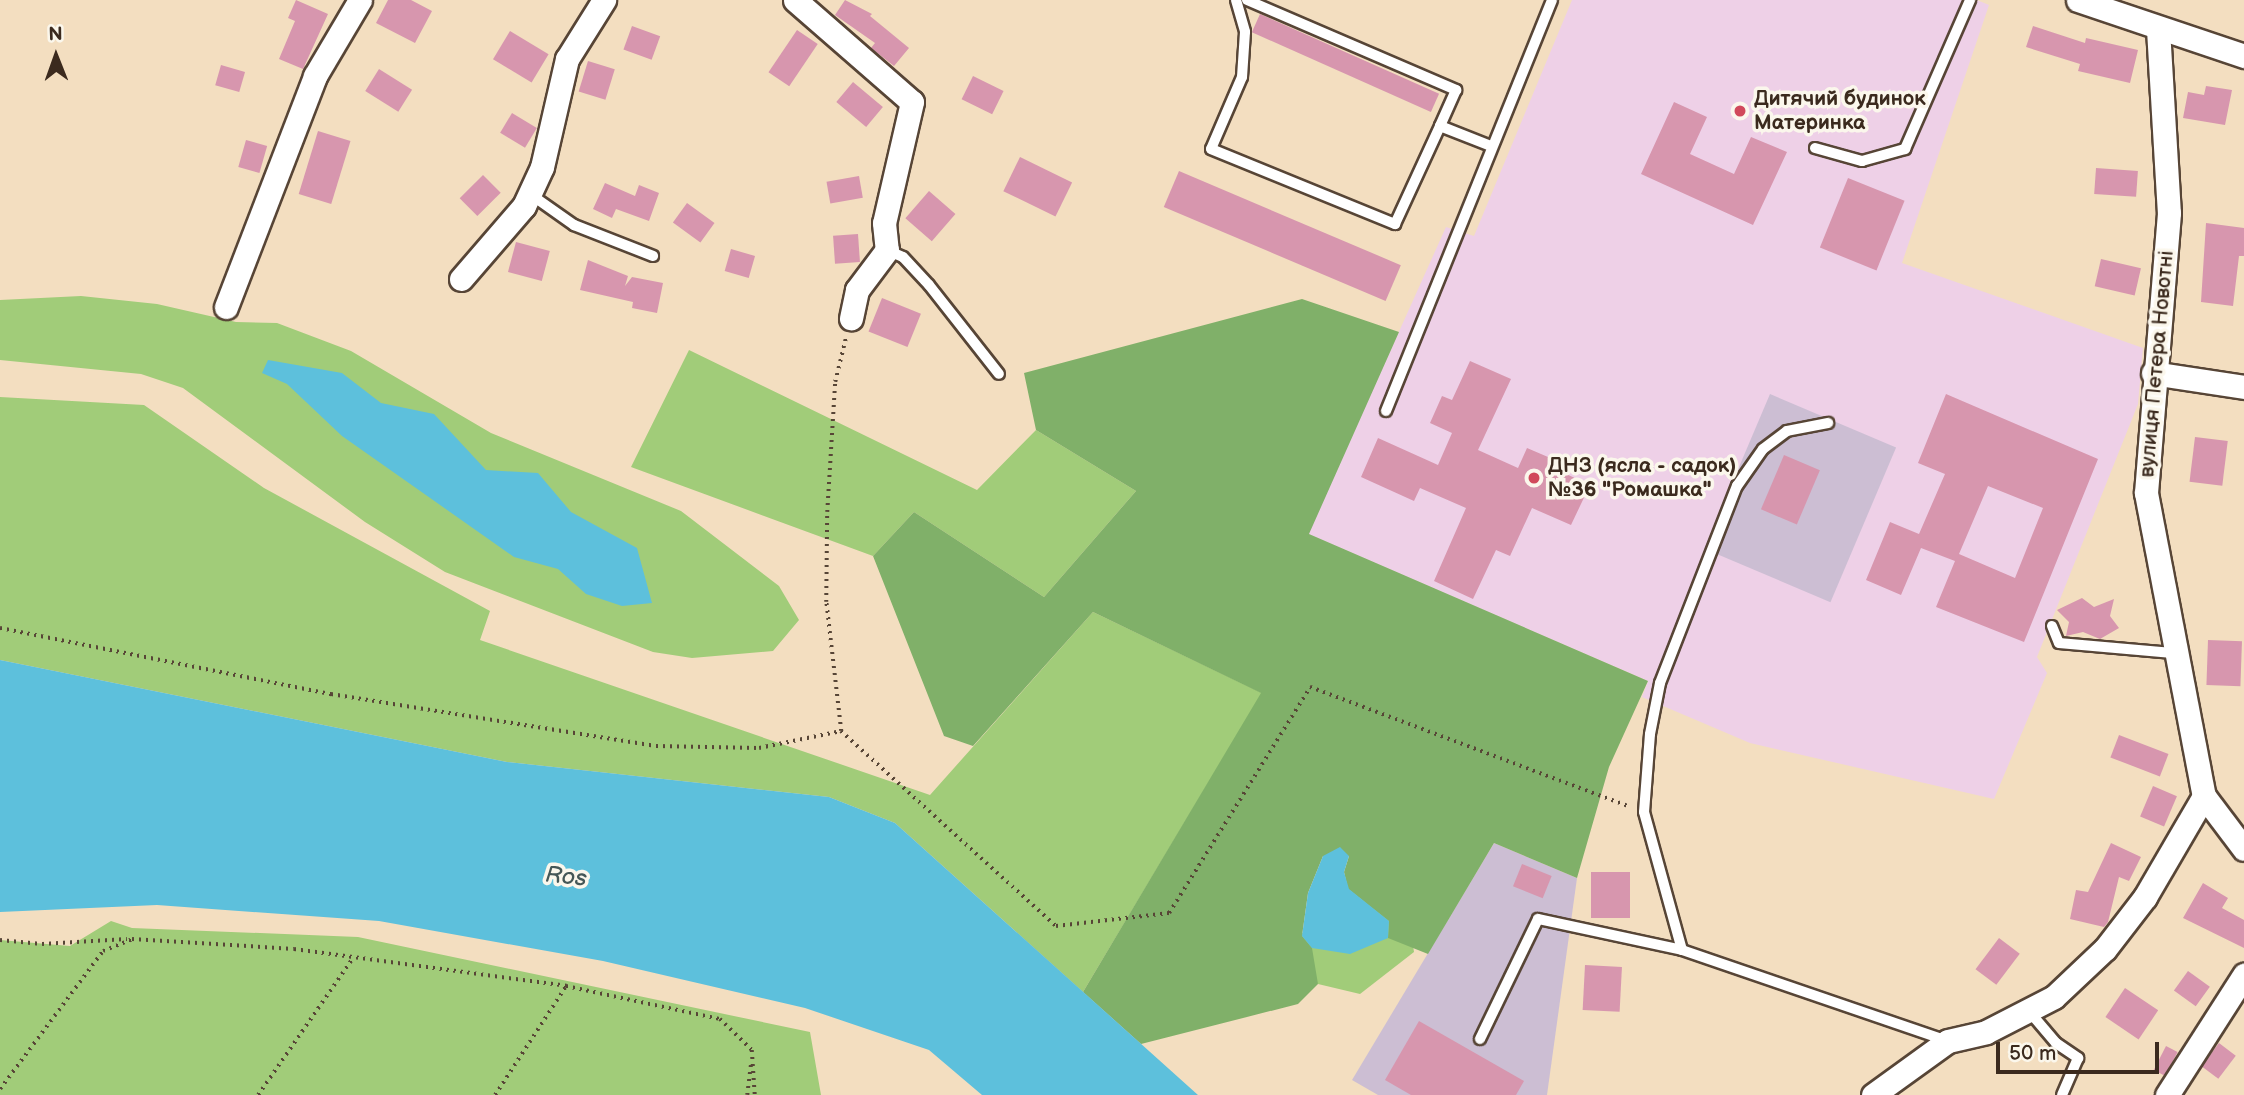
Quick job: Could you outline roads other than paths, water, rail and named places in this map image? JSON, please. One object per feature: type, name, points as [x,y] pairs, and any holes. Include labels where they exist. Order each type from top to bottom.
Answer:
[{"type":"street","points":[[226,307],[315,76],[360,0]]},
{"type":"street","points":[[461,279],[530,194],[542,167],[567,59],[604,0]]},
{"type":"street","points":[[795,0],[912,102],[884,223],[887,250],[857,290],[851,318]]},
{"type":"street","points":[[2078,0],[2244,56]]},
{"type":"street","name":"вулиця Петера Новотні","points":[[2158,29],[2169,213],[2164,309],[2153,373],[2146,493],[2173,653],[2204,796],[2244,849]]},
{"type":"street","points":[[2153,373],[2244,387]]},
{"type":"street","points":[[1873,1095],[1948,1041],[1986,1032],[2054,997],[2105,948],[2145,897],[2204,796]]},
{"type":"street","points":[[2167,1095],[2244,975]]},
{"type":"lane","points":[[1236,0],[1245,32],[1242,77],[1211,149],[1395,224],[1456,90],[1247,0]]},
{"type":"lane","points":[[1386,411],[1552,0]]},
{"type":"lane","points":[[1815,148],[1862,161],[1905,149],[1970,0]]},
{"type":"lane","points":[[1440,126],[1491,146]]},
{"type":"lane","points":[[530,194],[574,225],[653,256]]},
{"type":"lane","points":[[887,250],[903,257],[929,285],[999,374]]},
{"type":"lane","points":[[1682,950],[1644,812],[1650,734],[1660,683],[1737,486],[1763,449],[1787,431],[1828,424]]},
{"type":"lane","points":[[2052,626],[2059,643],[2173,653]]},
{"type":"lane","points":[[1480,1040],[1538,919],[1682,950],[1948,1041]]},
{"type":"lane","points":[[2028,1010],[2056,1043],[2078,1058],[2062,1095]]},
{"type":"water","points":[[268,360],[342,373],[381,403],[434,414],[486,470],[538,473],[571,512],[637,548],[652,603],[622,606],[586,594],[558,569],[514,557],[342,436],[287,384],[262,373]]},
{"type":"water","name":"Ros","points":[[0,660],[507,762],[829,797],[895,823],[1198,1095],[982,1095],[929,1050],[805,1008],[603,961],[379,921],[157,905],[0,912]]},
{"type":"water","points":[[1340,847],[1349,856],[1344,872],[1349,889],[1389,921],[1388,938],[1350,954],[1312,948],[1302,936],[1308,893],[1323,856]]},
{"type":"place","name":"Дитячий будинок Материнка","points":[[1740,111]]},
{"type":"place","name":"ДНЗ (ясла - садок) №36 \"Ромашка\"","points":[[1534,478]]}]
